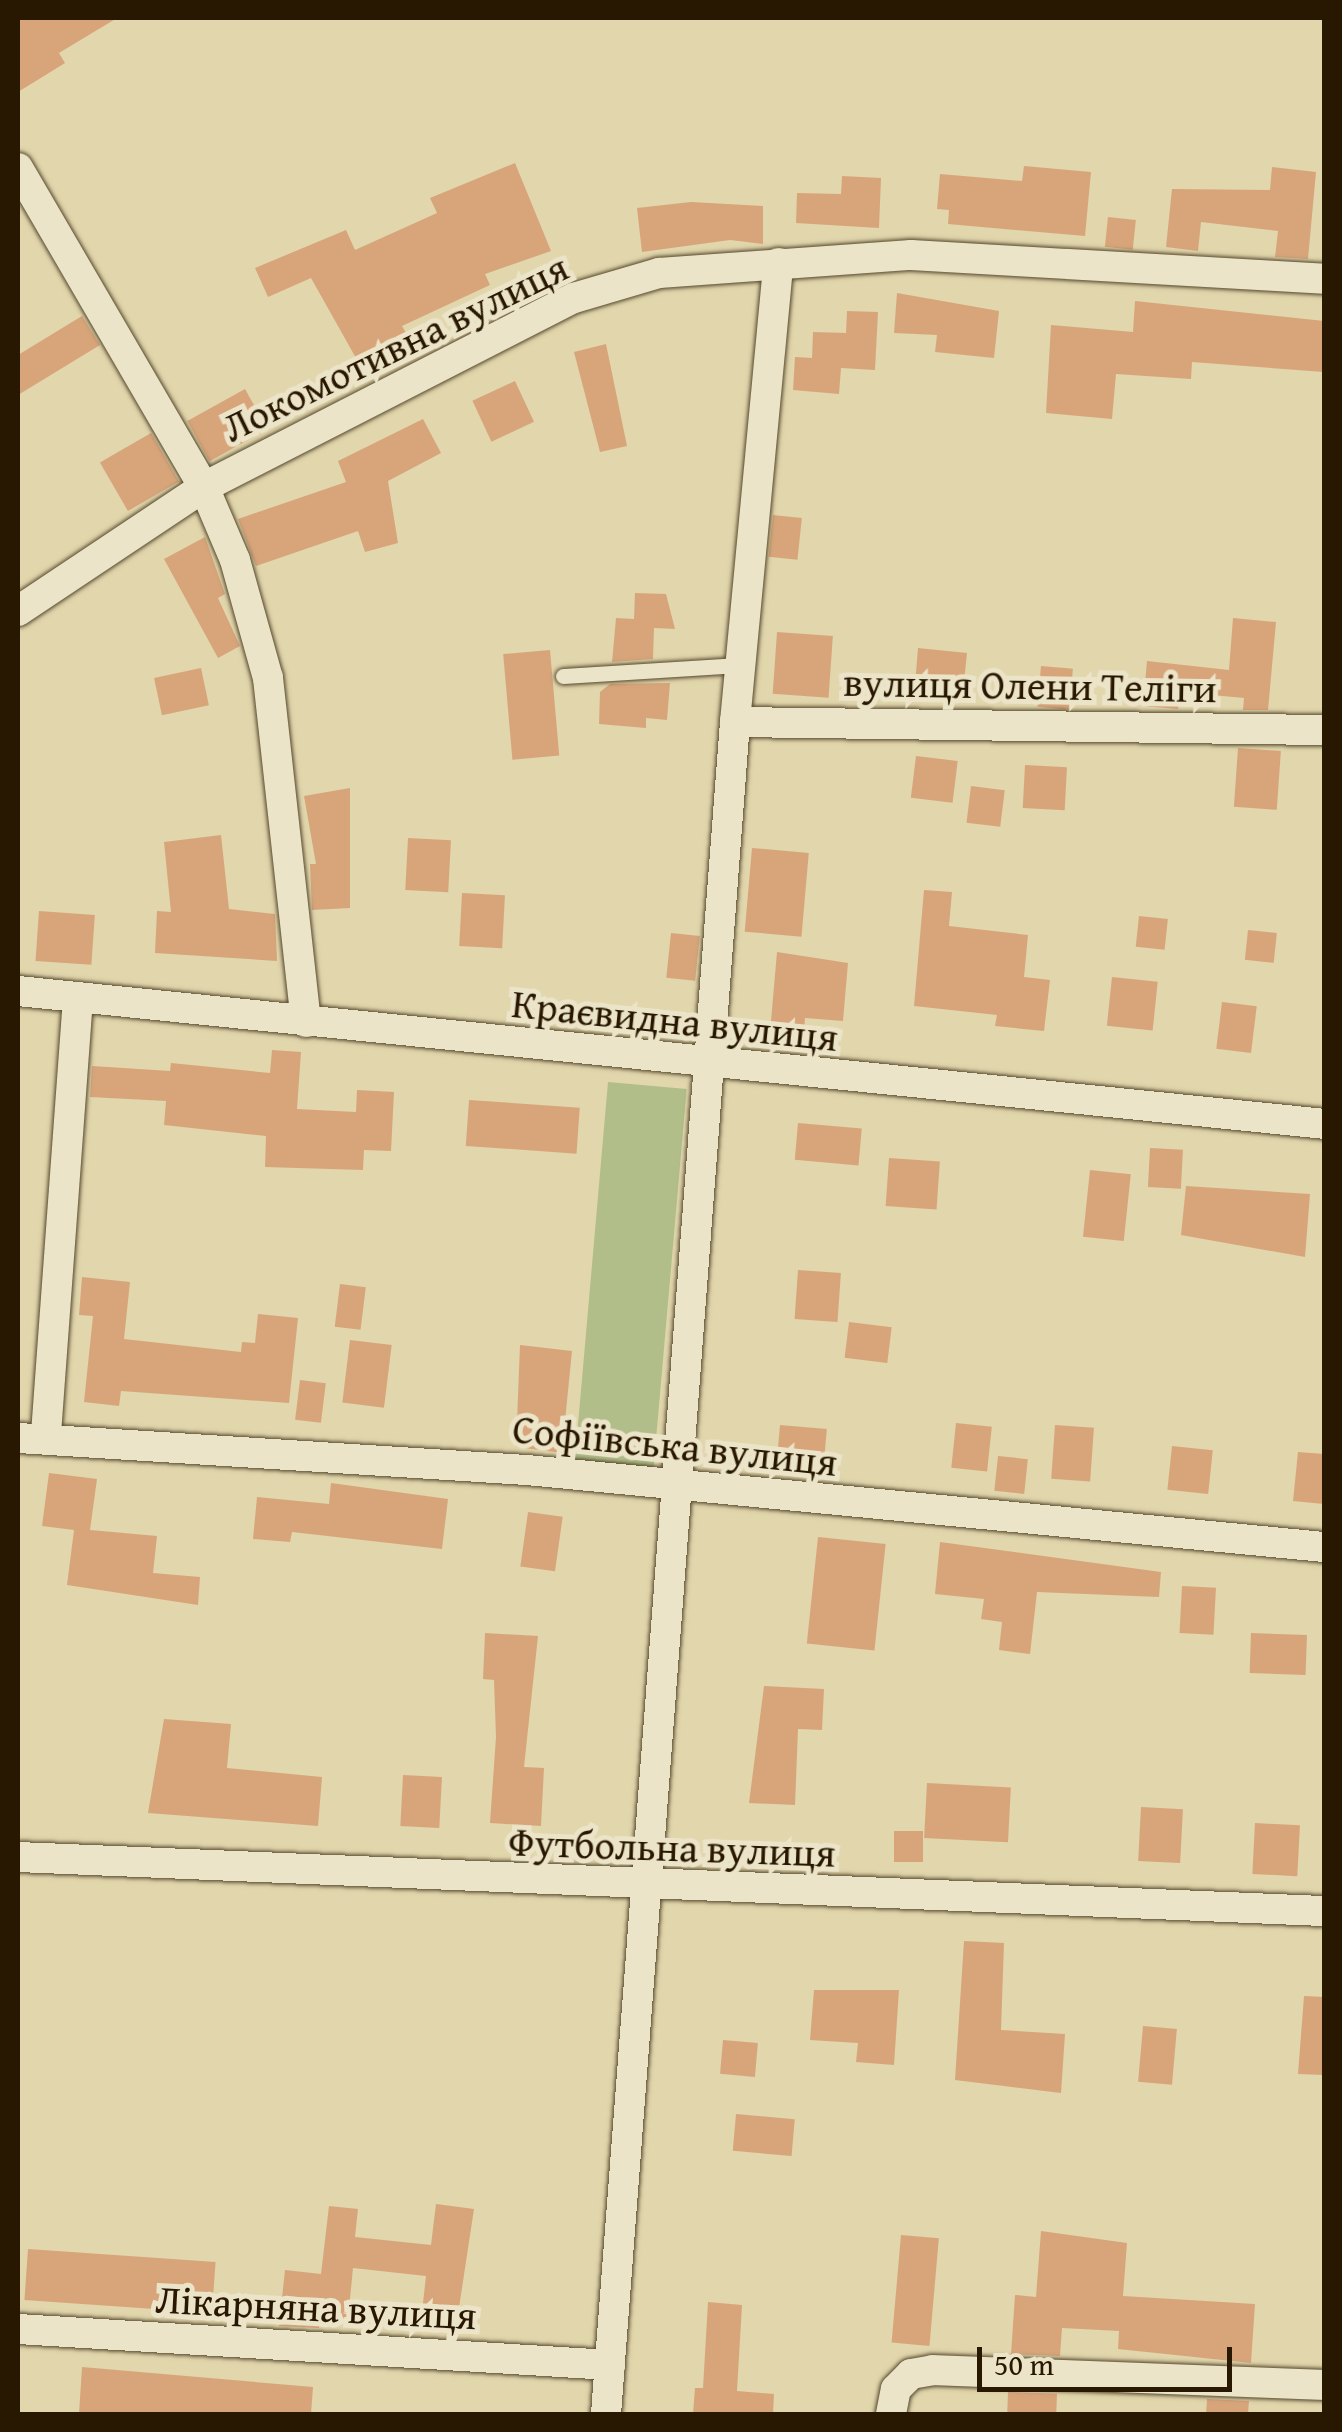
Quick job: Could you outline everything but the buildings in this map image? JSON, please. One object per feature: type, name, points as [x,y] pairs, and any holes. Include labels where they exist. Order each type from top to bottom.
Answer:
[{"type":"street","points":[[18,168],[204,487],[235,560],[268,678],[306,1022]]},
{"type":"street","name":"Локомотивна вулиця","points":[[18,610],[204,487],[574,298],[659,273],[778,263],[996,257],[1324,279]]},
{"type":"street","points":[[606,2414],[676,1487],[713,1064],[735,722],[778,263]]},
{"type":"street","name":"вулиця Олени Теліги","points":[[735,722],[1324,730]]},
{"type":"street","name":"Краєвидна вулиця","points":[[18,991],[1324,1124]]},
{"type":"street","points":[[32,1436],[78,997]]},
{"type":"street","name":"Софіївська вулиця","points":[[32,1436],[676,1487],[1324,1547]]},
{"type":"street","name":"Футбольна вулиця","points":[[18,1857],[648,1888],[1324,1911]]},
{"type":"street","name":"Лікарняна вулиця","points":[[18,2329],[610,2365]]},
{"type":"street","points":[[891,2414],[896,2389],[912,2374],[933,2370],[1324,2385]]},
{"type":"lane","points":[[563,676],[740,665]]},
{"type":"green space","points":[[608,1082],[687,1089],[653,1469],[575,1463]]}]
